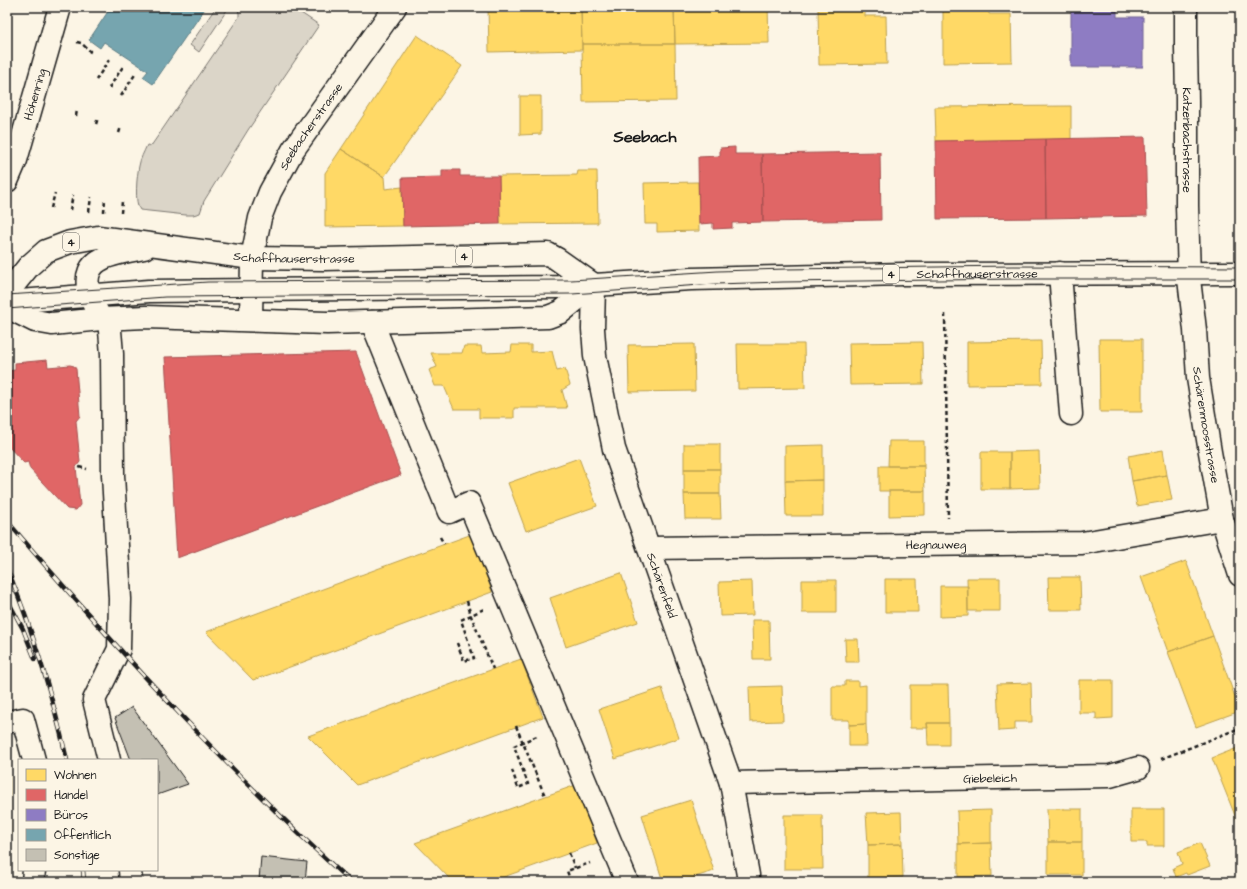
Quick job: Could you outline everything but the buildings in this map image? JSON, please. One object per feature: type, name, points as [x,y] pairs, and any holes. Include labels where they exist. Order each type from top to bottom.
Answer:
[{"type":"street","name":"Höhenring","points":[[7,181],[16,160],[60,7]]},
{"type":"street","name":"Seebacherstrasse","points":[[251,320],[250,289],[252,258],[260,218],[270,192],[293,150],[395,7]]},
{"type":"street","name":"Katzenbachstrasse","points":[[1186,7],[1188,273]]},
{"type":"street","name":"Schaffhauserstrasse","points":[[7,293],[29,266],[46,251],[70,242],[98,237],[252,258],[548,254],[594,285]]},
{"type":"street","points":[[109,759],[94,700],[119,649],[120,599],[113,475],[112,354],[105,319],[89,296],[87,282],[88,274],[93,265],[102,258],[153,245]]},
{"type":"street","points":[[1060,273],[1071,414]]},
{"type":"street","name":"Schärenmoosstrasse","points":[[1188,273],[1195,330],[1198,378],[1222,519],[1240,575]]},
{"type":"street","name":"Schaffhauserstrasse","points":[[7,302],[149,291],[559,287],[691,279],[904,274],[1240,273]]},
{"type":"street","points":[[7,307],[35,321],[52,324],[146,317],[327,323],[548,317],[561,312],[594,285]]},
{"type":"street","name":"Schärenfeld","points":[[594,285],[594,356],[614,449],[731,783],[748,882]]},
{"type":"street","points":[[372,322],[449,512],[469,503],[627,882]]},
{"type":"street","name":"Hegnauweg","points":[[649,548],[1082,543],[1222,519]]},
{"type":"street","points":[[7,722],[22,719],[34,759]]},
{"type":"street","name":"Giebeleich","points":[[731,783],[1110,776],[1138,768]]},
{"type":"street","points":[[33,882],[34,871]]},
{"type":"street","points":[[130,871],[131,882]]},
{"type":"path","points":[[7,18],[10,7]]},
{"type":"path","points":[[74,41],[81,43],[90,51],[88,55]]},
{"type":"path","points":[[96,80],[111,56]]},
{"type":"path","points":[[109,88],[124,65]]},
{"type":"path","points":[[121,96],[136,73]]},
{"type":"path","points":[[76,116],[78,110]]},
{"type":"path","points":[[96,124],[98,118]]},
{"type":"path","points":[[119,133],[121,127]]},
{"type":"path","points":[[52,208],[54,193]]},
{"type":"path","points":[[70,210],[73,195]]},
{"type":"path","points":[[89,213],[91,197]]},
{"type":"path","points":[[104,214],[105,199]]},
{"type":"path","points":[[120,215],[122,201]]},
{"type":"path","points":[[945,314],[948,544]]},
{"type":"path","points":[[467,601],[471,616],[492,669]]},
{"type":"path","points":[[457,643],[464,661],[474,658],[461,620]]},
{"type":"path","points":[[516,726],[545,796]]},
{"type":"path","points":[[1138,768],[1240,728]]},
{"type":"path","points":[[512,770],[518,788],[528,784],[514,746]]},
{"type":"path","points":[[569,853],[575,868]]},
{"type":"path","points":[[567,871],[571,882]]},
{"type":"shaded area","points":[[216,7],[229,7],[199,52],[190,45]]},
{"type":"shaded area","points":[[240,7],[292,7],[319,25],[248,130],[204,201],[200,213],[186,215],[140,210],[137,201],[137,176],[140,161],[147,145],[151,146],[239,17],[238,10]]},
{"type":"tram line","points":[[7,295],[208,282],[571,280],[718,271],[786,269],[1013,266],[1240,267]]},
{"type":"tram line","points":[[7,309],[165,297],[572,294],[715,284],[783,282],[1015,279],[1240,279]]},
{"type":"railway","points":[[7,521],[89,615],[173,707],[260,796],[351,882]]},
{"type":"railway","points":[[7,568],[41,663],[67,759]]},
{"type":"railway","points":[[7,599],[23,629],[35,659]]},
{"type":"railway","points":[[83,871],[84,882]]},
{"type":"district","name":"Seebach","points":[[645,137]]}]
